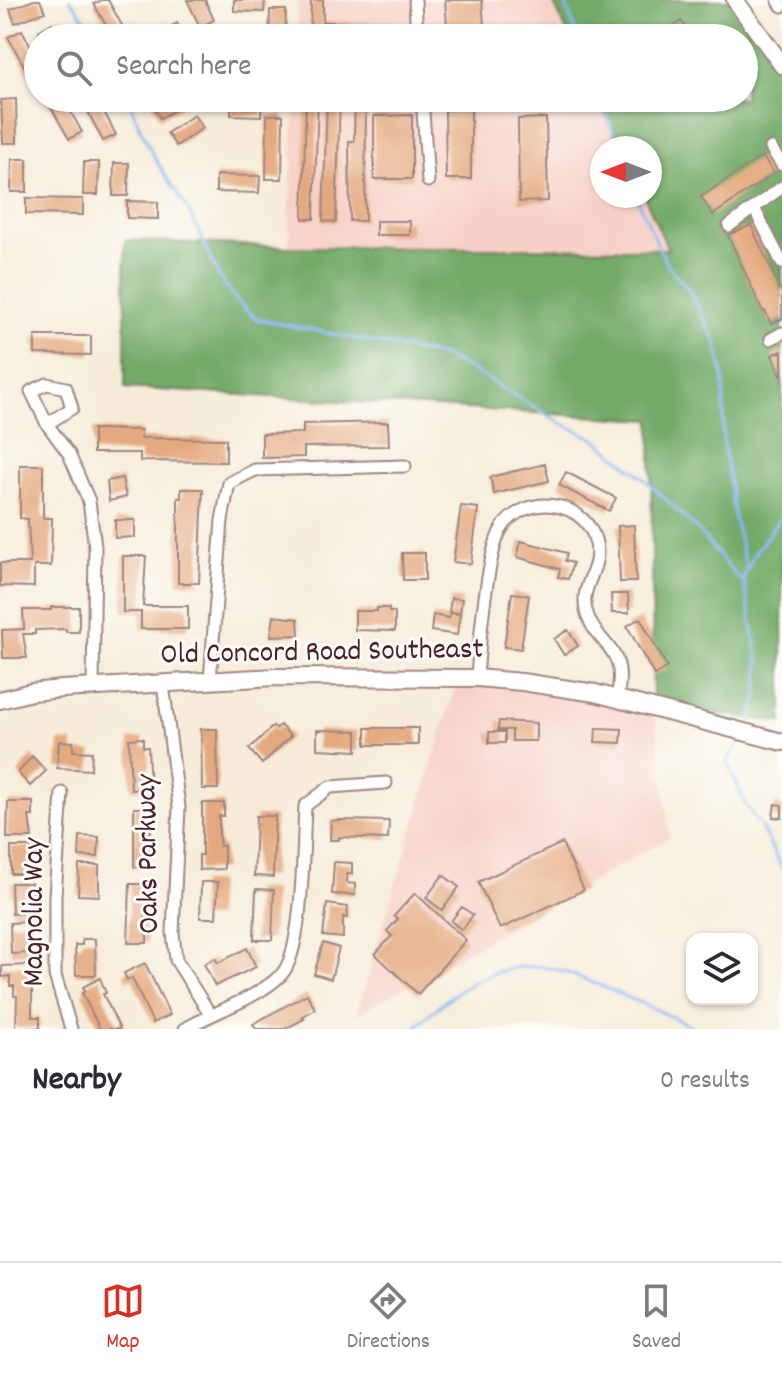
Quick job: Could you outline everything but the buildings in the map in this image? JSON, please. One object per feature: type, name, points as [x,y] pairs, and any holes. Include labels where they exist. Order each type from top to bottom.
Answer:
[{"type":"street","points":[[415,0],[416,24]]},
{"type":"street","points":[[735,0],[753,24]]},
{"type":"street","points":[[778,0],[782,6]]},
{"type":"street","points":[[758,31],[781,62]]},
{"type":"street","points":[[423,112],[428,181]]},
{"type":"street","points":[[771,148],[782,165]]},
{"type":"street","points":[[729,226],[782,187]]},
{"type":"street","points":[[754,208],[782,263]]},
{"type":"street","points":[[771,339],[782,333]]},
{"type":"street","points":[[47,424],[72,408],[66,388],[47,384],[31,391],[47,424],[69,454],[89,501],[95,547],[93,687]]},
{"type":"street","points":[[210,681],[222,520],[229,483],[255,470],[405,466]]},
{"type":"street","points":[[477,678],[483,615],[496,539],[513,515],[527,508],[557,506],[584,519],[592,532],[597,561],[586,586],[586,614],[617,660],[621,672],[617,698]]},
{"type":"street","name":"Old Concord Road Southeast","points":[[0,700],[31,692],[210,681],[352,676],[477,678],[522,682],[617,698],[775,740]]},
{"type":"street","name":"Oaks Parkway","points":[[163,684],[179,807],[173,932],[176,960],[210,1014]]},
{"type":"street","points":[[185,1029],[253,994],[283,973],[295,946],[305,806],[330,787],[386,783]]},
{"type":"street","name":"Magnolia Way","points":[[62,793],[55,896],[55,975],[71,1029]]},
{"type":"shaded area","points":[[297,0],[552,0],[563,24],[298,24]]},
{"type":"shaded area","points":[[294,112],[604,112],[615,136],[590,136],[590,208],[649,208],[668,249],[288,247]]},
{"type":"shaded area","points":[[458,678],[653,700],[670,837],[356,1015]]},
{"type":"green space","points":[[552,0],[739,0],[756,24],[563,24]]},
{"type":"green space","points":[[758,27],[782,62],[782,722],[669,708],[653,700],[651,420],[125,388],[125,240],[288,247],[668,249],[649,208],[662,208],[662,136],[615,136],[604,112],[758,112]]},
{"type":"waterway","points":[[71,0],[88,24]]},
{"type":"waterway","points":[[564,0],[573,24]]},
{"type":"waterway","points":[[133,112],[150,149],[189,212],[222,281],[257,319],[443,356],[475,372],[561,423],[595,439],[642,477],[695,527],[738,578],[743,578]]},
{"type":"waterway","points":[[606,112],[615,136]]},
{"type":"waterway","points":[[641,208],[667,265],[689,290],[717,344],[724,383],[723,439],[735,521],[746,568]]},
{"type":"waterway","points":[[749,728],[758,693],[759,662],[743,578],[754,554],[782,516]]},
{"type":"waterway","points":[[743,739],[727,760],[745,804],[782,868]]},
{"type":"waterway","points":[[414,1029],[444,1002],[477,981],[514,968],[533,967],[554,969],[578,977],[696,1029]]}]
